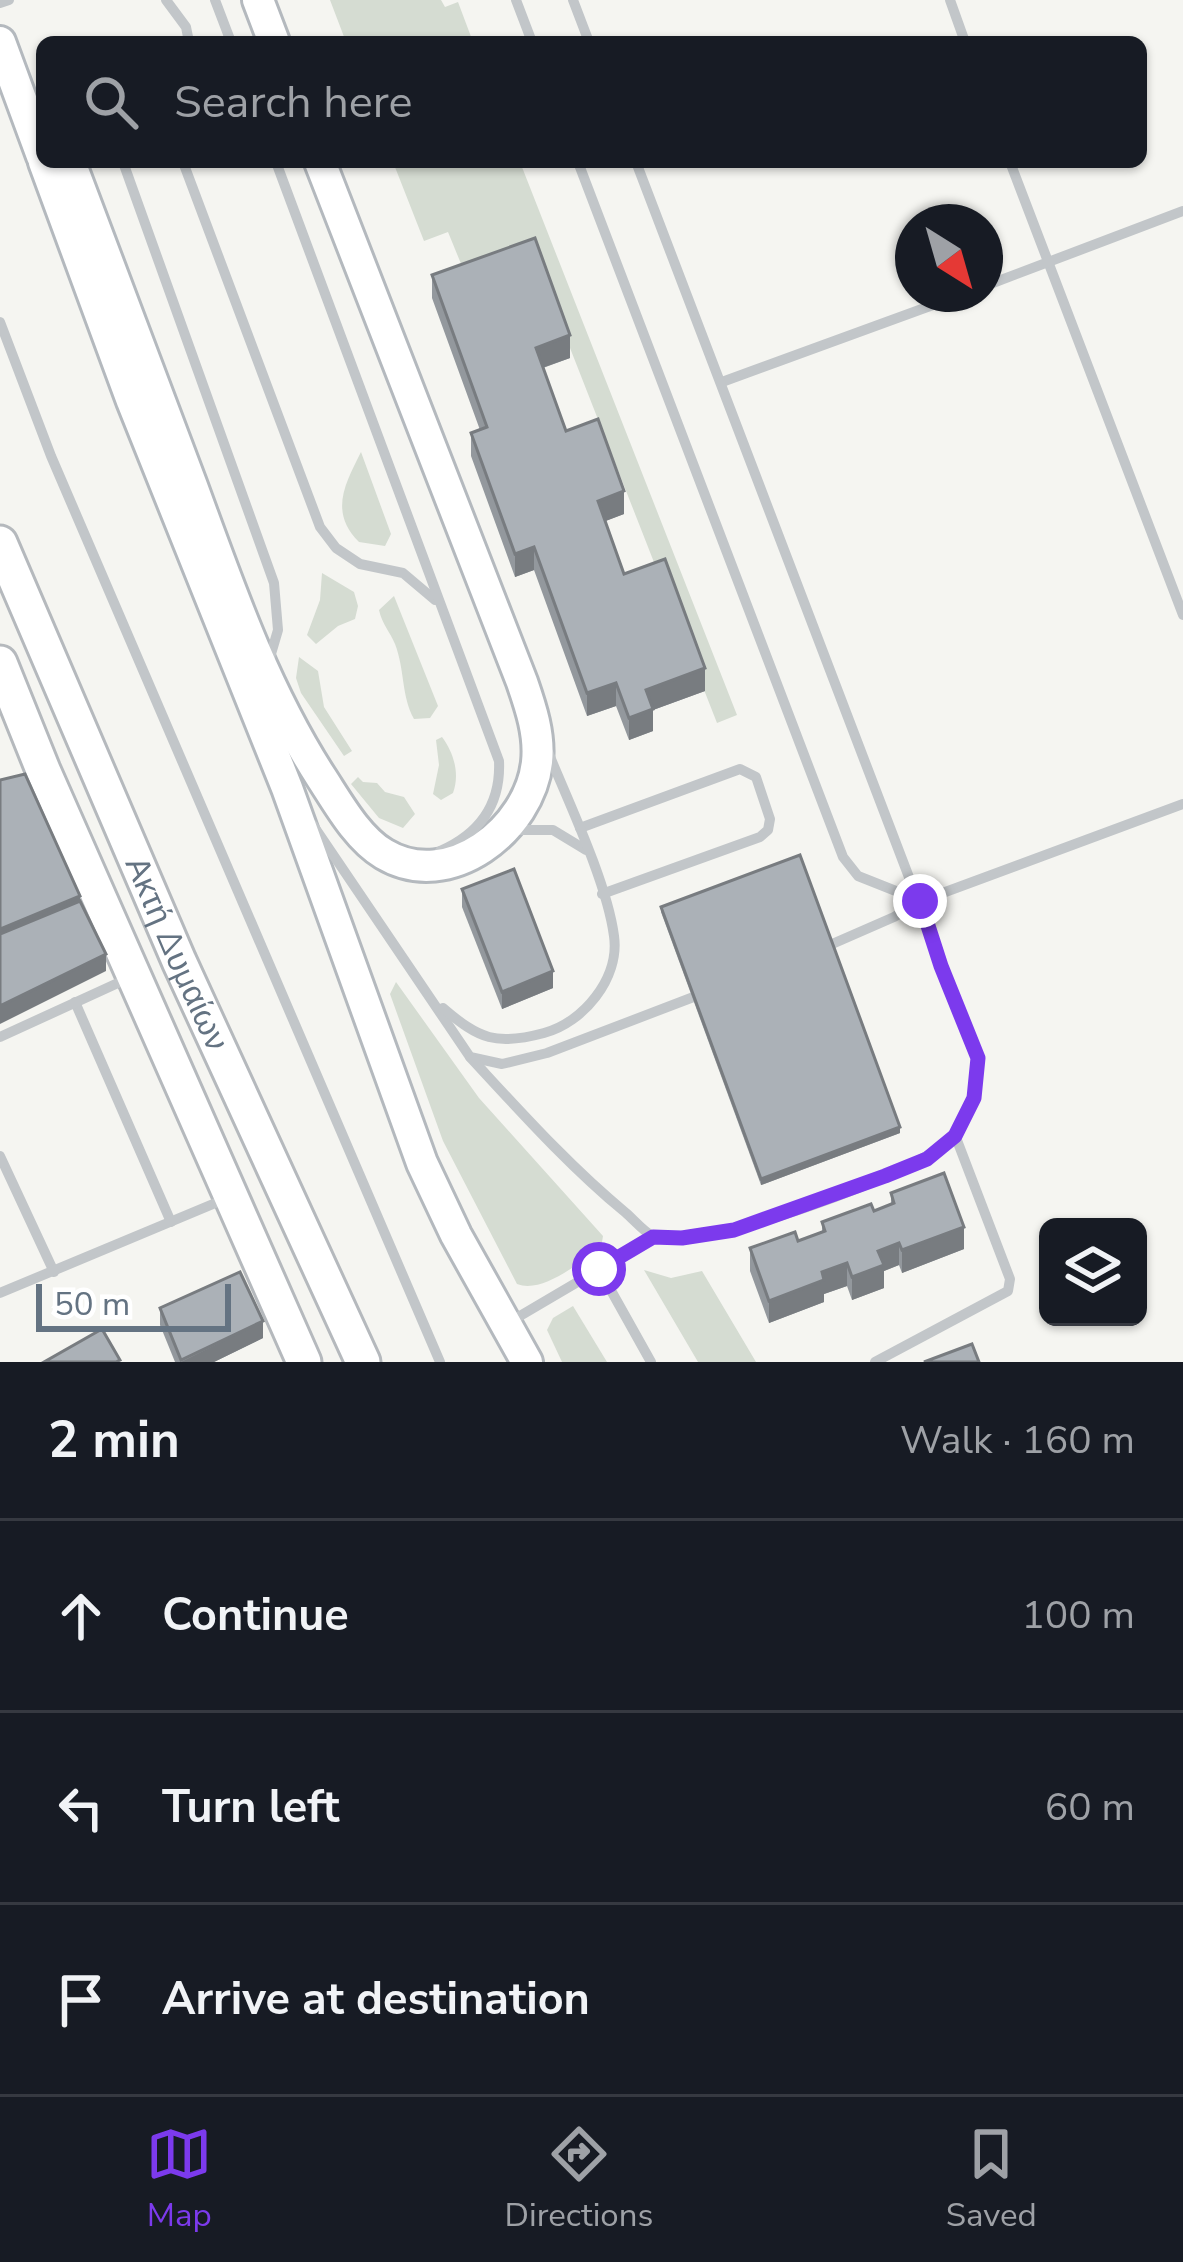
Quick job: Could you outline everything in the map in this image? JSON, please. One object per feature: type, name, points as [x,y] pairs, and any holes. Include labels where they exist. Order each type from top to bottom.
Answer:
[{"type":"main road","points":[[257,0],[272,36]]},
{"type":"main road","points":[[0,42],[36,111]]},
{"type":"main road","points":[[46,168],[140,421],[287,788],[422,1162],[527,1362]]},
{"type":"main road","points":[[72,168],[283,718],[361,835],[380,852],[409,864],[461,859],[484,848],[521,811],[536,775],[537,736],[322,168]]},
{"type":"main road","name":"Ακτή Δυμαίων","points":[[0,543],[170,940],[362,1362]]},
{"type":"main road","name":"Ακτή Δυμαίων","points":[[0,663],[304,1362]]},
{"type":"lane","points":[[0,3],[9,0]]},
{"type":"lane","points":[[166,0],[187,36]]},
{"type":"lane","points":[[215,0],[229,36]]},
{"type":"lane","points":[[516,0],[530,36]]},
{"type":"lane","points":[[573,0],[588,36]]},
{"type":"lane","points":[[950,0],[963,36]]},
{"type":"lane","points":[[125,168],[274,583],[278,630],[264,674]]},
{"type":"lane","points":[[185,168],[320,526],[336,548],[360,564],[403,573],[437,602]]},
{"type":"lane","points":[[278,168],[491,737],[500,773],[490,811],[474,831],[409,864]]},
{"type":"lane","points":[[580,168],[843,857],[858,875],[920,901]]},
{"type":"lane","points":[[505,1325],[653,1237],[708,1236],[927,1159],[955,1136],[974,1098],[978,1058],[638,168]]},
{"type":"lane","points":[[1012,168],[1183,615]]},
{"type":"lane","points":[[1003,279],[1183,211]]},
{"type":"lane","points":[[722,382],[914,312]]},
{"type":"lane","points":[[0,322],[51,456],[440,1362]]},
{"type":"lane","points":[[431,998],[472,1033],[509,1040],[550,1032],[567,1022],[584,1011],[608,978],[615,939],[580,828],[531,710]]},
{"type":"lane","points":[[580,828],[740,769],[756,777],[770,819],[760,837],[602,894]]},
{"type":"lane","points":[[287,788],[470,1057],[584,1179],[653,1237]]},
{"type":"lane","points":[[808,954],[920,901],[1183,804]]},
{"type":"lane","points":[[505,831],[553,830],[588,852]]},
{"type":"lane","points":[[0,1037],[134,975]]},
{"type":"lane","points":[[470,1057],[502,1064],[548,1053],[723,986]]},
{"type":"lane","points":[[75,1003],[171,1222]]},
{"type":"lane","points":[[874,1362],[1008,1291],[1010,1279],[955,1136]]},
{"type":"lane","points":[[0,1156],[54,1272]]},
{"type":"lane","points":[[0,1293],[234,1196]]},
{"type":"lane","points":[[599,1269],[651,1362]]},
{"type":"shaded area","points":[[330,0],[441,0],[445,7],[458,2],[471,36],[344,36]]},
{"type":"shaded area","points":[[395,168],[522,168],[737,715],[717,723],[532,251],[466,276],[448,232],[424,241]]},
{"type":"shaded area","points":[[361,452],[391,534],[385,546],[359,542],[344,520],[345,487]]},
{"type":"shaded area","points":[[322,573],[354,592],[358,606],[355,619],[316,644],[307,635],[320,600]]},
{"type":"shaded area","points":[[394,596],[438,706],[430,718],[414,719],[395,644],[380,615],[379,610]]},
{"type":"shaded area","points":[[299,657],[318,671],[324,707],[352,751],[344,756],[301,693],[296,678]]},
{"type":"shaded area","points":[[442,737],[453,757],[456,778],[453,793],[441,800],[433,794],[439,765],[436,740]]},
{"type":"shaded area","points":[[358,777],[404,797],[415,814],[403,828],[379,818],[351,784]]},
{"type":"shaded area","points":[[396,982],[479,1098],[603,1236],[601,1248],[538,1285],[517,1284],[443,1141],[390,994]]},
{"type":"shaded area","points":[[644,1270],[671,1278],[702,1271],[756,1362],[698,1362]]},
{"type":"shaded area","points":[[573,1306],[607,1362],[562,1362],[547,1330],[553,1318]]},
{"type":"building","points":[[535,238],[570,335],[536,348],[566,431],[598,419],[624,491],[598,501],[624,574],[665,559],[705,668],[646,690],[653,709],[629,718],[616,683],[587,693],[534,547],[515,554],[471,433],[487,427],[432,275]]},
{"type":"building","points":[[25,774],[80,896],[0,929],[0,780]]},
{"type":"building","points":[[800,855],[900,1127],[761,1179],[661,907]]},
{"type":"building","points":[[514,869],[553,971],[502,992],[462,889]]},
{"type":"building","points":[[80,901],[106,954],[0,1006],[0,934]]},
{"type":"building","points":[[944,1173],[964,1227],[902,1250],[899,1243],[878,1251],[884,1265],[852,1277],[847,1263],[822,1272],[824,1280],[769,1301],[750,1248],[795,1232],[798,1241],[825,1231],[822,1222],[871,1204],[874,1211],[894,1203],[891,1193]]},
{"type":"building","points":[[240,1272],[263,1321],[181,1360],[160,1308]]},
{"type":"building","points":[[102,1329],[120,1360],[44,1362]]},
{"type":"building","points":[[972,1344],[979,1362],[924,1362]]},
{"type":"route","points":[[599,1269],[653,1237],[708,1236],[734,1230],[885,1176],[927,1159],[955,1136],[974,1098],[978,1058],[920,901]]}]
